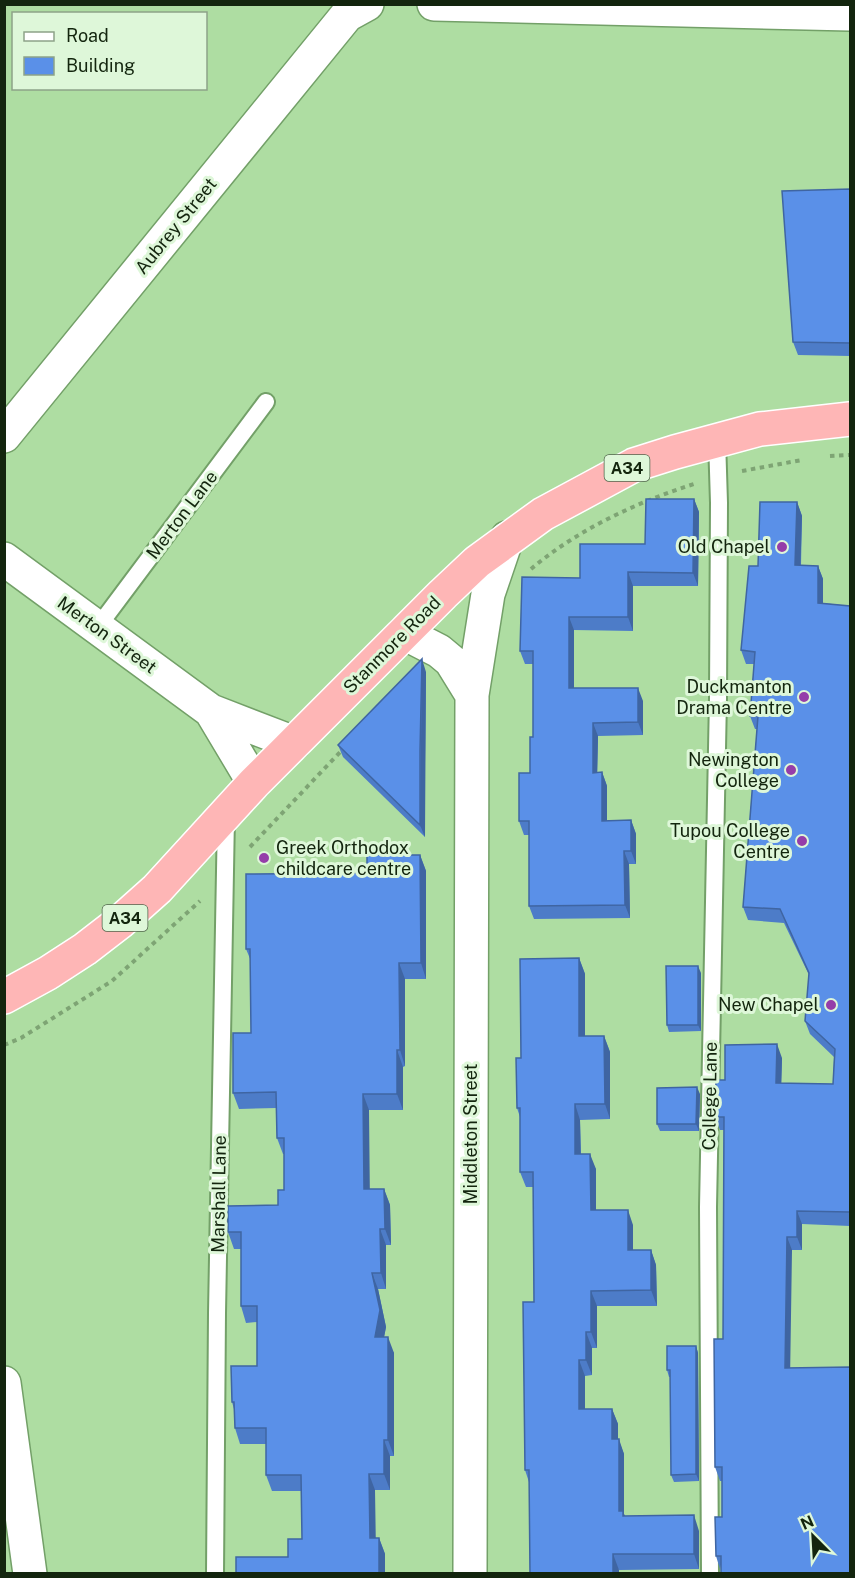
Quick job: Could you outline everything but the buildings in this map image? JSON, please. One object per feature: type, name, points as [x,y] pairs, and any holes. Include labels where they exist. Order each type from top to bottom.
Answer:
[{"type":"highway","name":"Stanmore Road","points":[[4,997],[48,974],[85,949],[157,889],[254,783],[404,633],[477,562],[543,513],[634,465],[717,439],[760,429],[850,419]]},
{"type":"street","points":[[434,4],[850,14]]},
{"type":"street","name":"Aubrey Street","points":[[4,436],[357,10]]},
{"type":"street","name":"Middleton Street","points":[[470,1574],[472,695],[488,594],[507,538]]},
{"type":"street","name":"Merton Street","points":[[4,559],[211,711],[294,743]]},
{"type":"street","points":[[404,633],[439,651],[451,661],[472,695]]},
{"type":"street","name":"Merton Street","points":[[211,711],[254,783]]},
{"type":"street","points":[[4,1383],[30,1574]]},
{"type":"lane","name":"Merton Lane","points":[[97,628],[266,402]]},
{"type":"lane","name":"College Lane","points":[[710,1574],[708,1207],[718,710],[719,476],[717,439]]},
{"type":"lane","name":"Marshall Lane","points":[[215,1574],[226,815]]},
{"type":"path","points":[[820,457],[850,455]]},
{"type":"path","points":[[530,570],[580,536],[670,492],[719,476],[767,465],[809,459]]},
{"type":"place","name":"Old Chapel","points":[[782,547]]},
{"type":"place","name":"Duckmanton Drama Centre","points":[[804,697]]},
{"type":"place","name":"Newington College","points":[[791,770]]},
{"type":"place","name":"Tupou College Centre","points":[[802,841]]},
{"type":"place","name":"Greek Orthodox childcare centre","points":[[264,858]]},
{"type":"place","name":"New Chapel","points":[[831,1005]]}]
